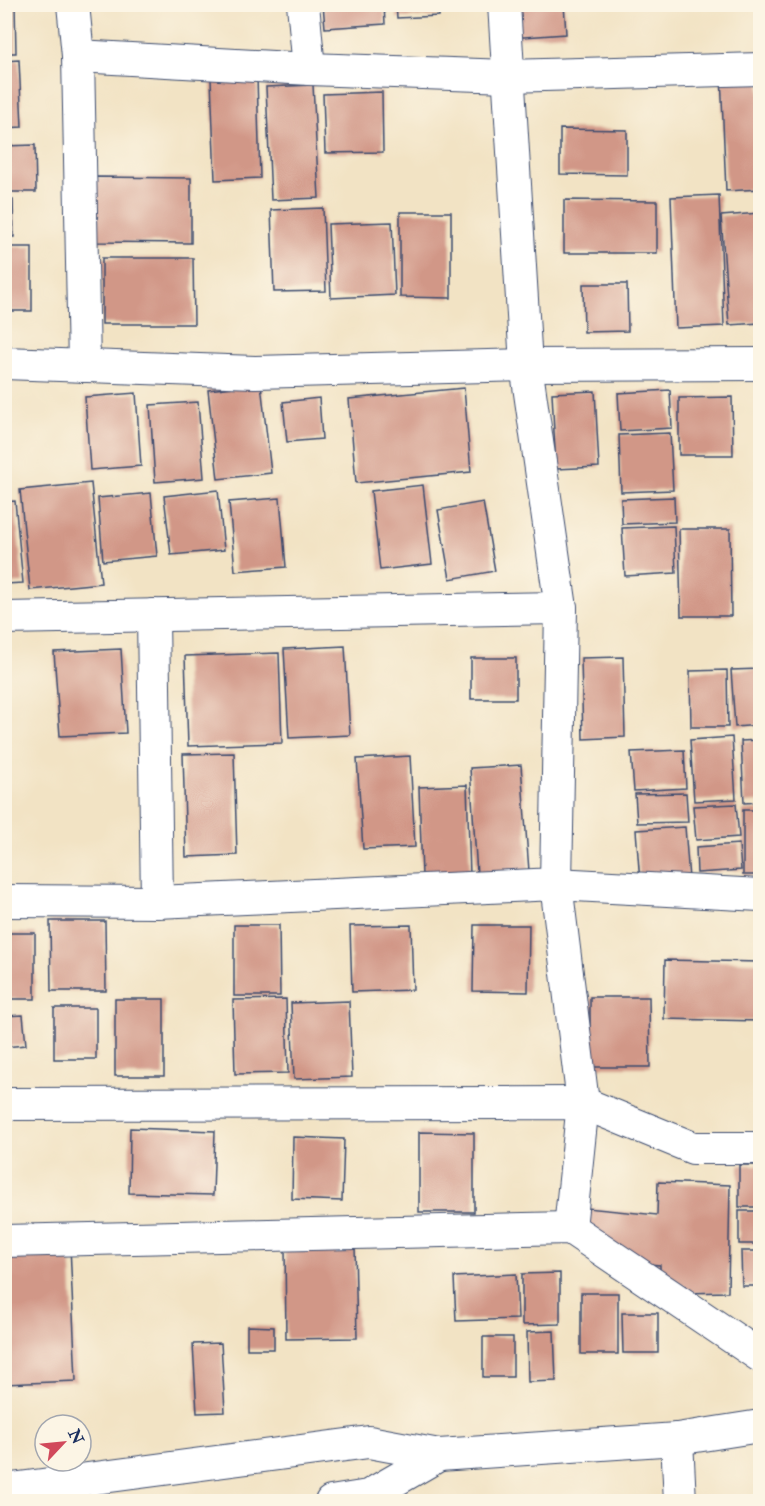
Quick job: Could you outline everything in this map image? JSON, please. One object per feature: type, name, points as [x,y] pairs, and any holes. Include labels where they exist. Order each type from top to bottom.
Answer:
[{"type":"street","points":[[73,4],[78,56],[84,366]]},
{"type":"street","points":[[303,4],[309,69]]},
{"type":"street","points":[[504,4],[525,366],[561,608],[556,884],[583,1103],[570,1228]]},
{"type":"street","points":[[78,56],[309,69],[508,76],[760,69]]},
{"type":"street","points":[[4,363],[255,372],[760,364]]},
{"type":"street","points":[[4,618],[561,608]]},
{"type":"street","points":[[153,615],[157,902]]},
{"type":"street","points":[[4,901],[157,902],[556,884],[760,894]]},
{"type":"street","points":[[4,1104],[583,1103],[693,1148],[760,1148]]},
{"type":"street","points":[[4,1241],[570,1228],[760,1356]]},
{"type":"street","points":[[4,1490],[369,1442],[440,1455],[677,1440],[760,1426]]},
{"type":"street","points":[[677,1440],[680,1502]]},
{"type":"street","points":[[331,1502],[368,1496],[440,1455]]},
{"type":"building","points":[[4,4],[15,4],[16,53],[4,53]]},
{"type":"building","points":[[323,4],[384,4],[385,24],[325,28]]},
{"type":"building","points":[[396,4],[439,4],[439,16],[397,18]]},
{"type":"building","points":[[508,4],[564,4],[566,34],[510,38]]},
{"type":"building","points":[[19,60],[22,127],[4,128],[4,61]]},
{"type":"building","points":[[721,75],[760,75],[760,189],[726,191]]},
{"type":"building","points":[[257,77],[260,178],[215,180],[211,79]]},
{"type":"building","points":[[313,85],[319,198],[271,200],[266,87]]},
{"type":"building","points":[[382,92],[383,152],[325,153],[323,94]]},
{"type":"building","points":[[560,129],[627,130],[627,175],[560,174]]},
{"type":"building","points":[[35,145],[36,192],[4,192],[4,146]]},
{"type":"building","points":[[96,177],[191,178],[191,243],[96,242]]},
{"type":"building","points":[[719,195],[724,326],[676,328],[671,197]]},
{"type":"building","points":[[4,200],[13,200],[14,237],[4,237]]},
{"type":"building","points":[[564,200],[657,201],[657,253],[564,253]]},
{"type":"building","points":[[323,208],[326,291],[274,292],[271,210]]},
{"type":"building","points":[[400,212],[451,212],[451,298],[400,297]]},
{"type":"building","points":[[760,213],[760,323],[729,325],[721,216]]},
{"type":"building","points":[[392,222],[395,295],[331,298],[328,224]]},
{"type":"building","points":[[4,247],[32,247],[32,311],[4,311]]},
{"type":"building","points":[[102,258],[193,258],[194,324],[102,324]]},
{"type":"building","points":[[583,284],[627,284],[628,331],[584,332]]},
{"type":"building","points":[[261,384],[271,473],[218,479],[208,390]]},
{"type":"building","points":[[464,388],[471,472],[356,483],[349,399]]},
{"type":"building","points":[[670,390],[672,428],[620,431],[618,393]]},
{"type":"building","points":[[595,391],[599,467],[556,469],[552,393]]},
{"type":"building","points":[[136,393],[141,466],[90,470],[85,397]]},
{"type":"building","points":[[732,397],[733,455],[679,455],[679,398]]},
{"type":"building","points":[[319,398],[322,439],[287,442],[283,402]]},
{"type":"building","points":[[198,402],[204,478],[155,482],[150,405]]},
{"type":"building","points":[[670,433],[673,490],[621,492],[619,435]]},
{"type":"building","points":[[4,460],[6,460],[7,477],[4,478]]},
{"type":"building","points":[[91,483],[101,583],[30,590],[20,490]]},
{"type":"building","points":[[423,485],[432,564],[380,570],[371,491]]},
{"type":"building","points":[[218,490],[224,550],[171,555],[164,496]]},
{"type":"building","points":[[151,493],[157,556],[103,561],[98,498]]},
{"type":"building","points":[[674,497],[675,522],[622,524],[621,499]]},
{"type":"building","points":[[280,498],[286,567],[235,571],[229,502]]},
{"type":"building","points":[[15,501],[23,583],[5,584],[5,502]]},
{"type":"building","points":[[483,502],[495,571],[450,579],[438,510]]},
{"type":"building","points":[[674,526],[676,573],[625,576],[622,528]]},
{"type":"building","points":[[679,529],[730,529],[731,616],[681,616]]},
{"type":"building","points":[[345,646],[350,735],[289,738],[284,649]]},
{"type":"building","points":[[121,649],[126,733],[60,736],[54,652]]},
{"type":"building","points":[[279,653],[282,743],[188,746],[185,656]]},
{"type":"building","points":[[623,657],[625,737],[583,739],[581,658]]},
{"type":"building","points":[[471,658],[516,658],[516,699],[471,699]]},
{"type":"building","points":[[760,669],[760,725],[735,727],[731,670]]},
{"type":"building","points":[[727,670],[728,727],[691,727],[690,671]]},
{"type":"building","points":[[732,737],[736,799],[694,801],[690,740]]},
{"type":"building","points":[[760,740],[760,802],[744,803],[741,741]]},
{"type":"building","points":[[684,750],[686,788],[634,791],[631,752]]},
{"type":"building","points":[[234,753],[237,855],[186,857],[183,754]]},
{"type":"building","points":[[410,756],[415,847],[363,849],[357,759]]},
{"type":"building","points":[[521,765],[529,871],[477,874],[470,768]]},
{"type":"building","points":[[467,785],[470,875],[422,876],[419,787]]},
{"type":"building","points":[[686,793],[688,822],[637,823],[635,794]]},
{"type":"building","points":[[736,804],[739,837],[696,840],[693,806]]},
{"type":"building","points":[[743,810],[760,810],[760,875],[743,875]]},
{"type":"building","points":[[685,827],[689,879],[640,882],[636,830]]},
{"type":"building","points":[[739,844],[741,870],[697,873],[696,847]]},
{"type":"building","points":[[50,921],[105,921],[106,991],[51,991]]},
{"type":"building","points":[[234,925],[279,925],[280,996],[234,996]]},
{"type":"building","points":[[411,925],[413,990],[352,992],[350,926]]},
{"type":"building","points":[[474,925],[529,925],[528,992],[473,991]]},
{"type":"building","points":[[4,933],[35,933],[35,999],[4,999]]},
{"type":"building","points":[[665,960],[760,962],[760,1021],[664,1019]]},
{"type":"building","points":[[590,997],[649,997],[650,1067],[590,1067]]},
{"type":"building","points":[[115,999],[164,999],[164,1076],[115,1076]]},
{"type":"building","points":[[286,999],[288,1073],[235,1074],[233,1000]]},
{"type":"building","points":[[349,1001],[352,1077],[294,1079],[291,1003]]},
{"type":"building","points":[[54,1008],[96,1008],[96,1059],[54,1059]]},
{"type":"building","points":[[23,1015],[26,1045],[4,1047],[4,1016]]},
{"type":"building","points":[[130,1128],[215,1131],[213,1195],[129,1193]]},
{"type":"building","points":[[419,1132],[474,1133],[474,1212],[419,1212]]},
{"type":"building","points":[[293,1137],[344,1139],[342,1201],[292,1199]]},
{"type":"building","points":[[739,1165],[760,1165],[760,1207],[739,1207]]},
{"type":"building","points":[[658,1182],[730,1185],[728,1292],[683,1293],[685,1286],[660,1284],[660,1265],[635,1263],[586,1232],[587,1208],[657,1215]]},
{"type":"building","points":[[739,1211],[760,1211],[760,1244],[739,1244]]},
{"type":"building","points":[[70,1246],[76,1381],[4,1384],[4,1249]]},
{"type":"building","points":[[355,1246],[357,1338],[286,1339],[285,1247]]},
{"type":"building","points":[[741,1251],[760,1251],[760,1286],[742,1286]]},
{"type":"building","points":[[560,1273],[560,1324],[522,1325],[522,1274]]},
{"type":"building","points":[[516,1274],[518,1319],[456,1321],[454,1277]]},
{"type":"building","points":[[581,1293],[618,1293],[618,1354],[581,1354]]},
{"type":"building","points":[[622,1313],[658,1313],[658,1353],[623,1353]]},
{"type":"building","points":[[247,1326],[274,1327],[274,1349],[247,1349]]},
{"type":"building","points":[[554,1331],[556,1381],[528,1382],[527,1332]]},
{"type":"building","points":[[483,1337],[513,1337],[513,1377],[483,1377]]},
{"type":"building","points":[[221,1343],[225,1412],[197,1413],[193,1344]]}]
